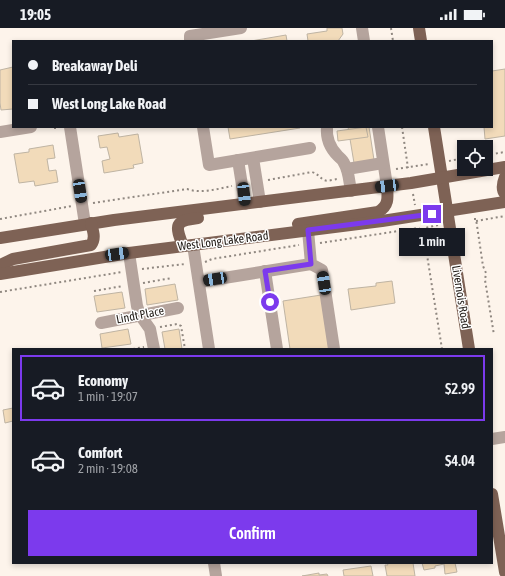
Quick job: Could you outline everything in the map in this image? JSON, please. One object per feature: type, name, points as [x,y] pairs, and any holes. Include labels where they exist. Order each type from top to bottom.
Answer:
[{"type":"main road","points":[[419,28],[421,40]]},
{"type":"main road","name":"Livernois Road","points":[[434,128],[469,348]]},
{"type":"main road","points":[[0,238],[88,224],[346,192],[505,167]]},
{"type":"main road","points":[[505,177],[503,184],[505,194]]},
{"type":"main road","points":[[265,236],[296,224],[378,212],[384,208],[387,203],[387,186]]},
{"type":"main road","points":[[188,245],[178,228],[180,223],[185,219],[323,202],[346,192]]},
{"type":"main road","name":"West Long Lake Road","points":[[0,274],[129,253],[382,221],[505,202]]},
{"type":"main road","points":[[0,265],[12,259],[91,245],[94,241],[94,235],[88,224]]},
{"type":"main road","points":[[493,500],[505,572]]},
{"type":"street","points":[[190,40],[190,36],[241,28]]},
{"type":"street","points":[[362,28],[364,40]]},
{"type":"street","points":[[0,132],[25,128]]},
{"type":"street","points":[[70,128],[88,224]]},
{"type":"street","points":[[204,128],[209,165],[310,148]]},
{"type":"street","points":[[327,128],[326,136],[331,146],[344,162],[346,192]]},
{"type":"street","points":[[378,128],[387,166],[387,186]]},
{"type":"street","points":[[253,158],[260,202]]},
{"type":"street","points":[[238,160],[245,204]]},
{"type":"street","points":[[344,173],[387,166]]},
{"type":"street","points":[[308,230],[311,264]]},
{"type":"street","points":[[188,245],[199,282],[209,348]]},
{"type":"street","points":[[129,253],[137,306],[140,315],[150,329],[149,348]]},
{"type":"street","points":[[199,282],[311,264],[322,270],[334,348]]},
{"type":"street","points":[[265,271],[277,348]]},
{"type":"street","name":"Lindt Place","points":[[101,322],[178,308]]},
{"type":"street","points":[[493,439],[505,437]]},
{"type":"street","points":[[214,564],[216,576]]},
{"type":"path","points":[[391,28],[394,40]]},
{"type":"path","points":[[402,128],[409,173]]},
{"type":"path","points":[[493,154],[505,152]]},
{"type":"path","points":[[387,166],[408,168],[414,167]]},
{"type":"path","points":[[262,181],[312,172],[316,173],[324,180],[328,180],[344,173]]},
{"type":"path","points":[[90,204],[186,188],[194,191],[204,191],[238,185]]},
{"type":"path","points":[[412,189],[415,208]]},
{"type":"path","points":[[0,218],[74,206]]},
{"type":"path","points":[[494,335],[485,280],[486,273],[483,266],[476,220],[505,216]]},
{"type":"path","points":[[315,243],[339,241],[418,228],[424,229],[442,348]]},
{"type":"path","points":[[202,262],[212,259],[302,245]]},
{"type":"path","points":[[139,269],[190,264]]},
{"type":"path","points":[[0,292],[124,272]]},
{"type":"path","points":[[139,283],[172,278]]},
{"type":"path","points":[[94,291],[124,286]]},
{"type":"path","points":[[157,328],[177,324],[182,326],[185,348]]},
{"type":"building","points":[[327,28],[342,28],[343,34],[339,40],[308,40],[307,34],[327,31]]},
{"type":"building","points":[[286,35],[287,40],[257,40]]},
{"type":"building","points":[[12,67],[12,109],[1,110],[0,70]]},
{"type":"building","points":[[505,69],[505,136],[485,139],[484,128],[493,128],[493,71]]},
{"type":"building","points":[[228,128],[300,128],[230,139]]},
{"type":"building","points":[[348,128],[369,128],[374,160],[354,163]]},
{"type":"building","points":[[366,128],[368,137],[338,141],[337,131]]},
{"type":"building","points":[[118,133],[119,137],[138,134],[143,163],[133,165],[134,168],[104,173],[102,161],[110,159],[107,147],[100,148],[98,136]]},
{"type":"building","points":[[53,145],[55,158],[47,159],[49,171],[56,170],[58,182],[35,186],[34,181],[19,183],[14,154],[29,152],[29,149]]},
{"type":"building","points":[[392,281],[395,303],[351,310],[348,289],[376,286],[376,283]]},
{"type":"building","points":[[175,284],[178,300],[147,305],[145,289]]},
{"type":"building","points":[[122,292],[125,308],[97,312],[94,296]]},
{"type":"building","points":[[321,295],[329,348],[290,348],[283,301]]},
{"type":"building","points":[[128,329],[131,344],[102,348],[100,334]]},
{"type":"building","points":[[179,329],[182,348],[165,348],[162,332]]},
{"type":"building","points":[[12,408],[12,421],[5,423],[3,410]]},
{"type":"building","points":[[413,564],[415,576],[387,576],[385,565]]},
{"type":"building","points":[[422,564],[444,564],[435,566],[435,568],[424,570]]},
{"type":"building","points":[[444,564],[455,564],[457,572],[445,574]]},
{"type":"building","points":[[371,566],[373,576],[344,576],[343,570]]},
{"type":"building","points":[[319,573],[319,575],[327,574],[328,576],[302,576]]},
{"type":"route","points":[[270,302],[265,271],[311,264],[308,230],[432,214]]}]
